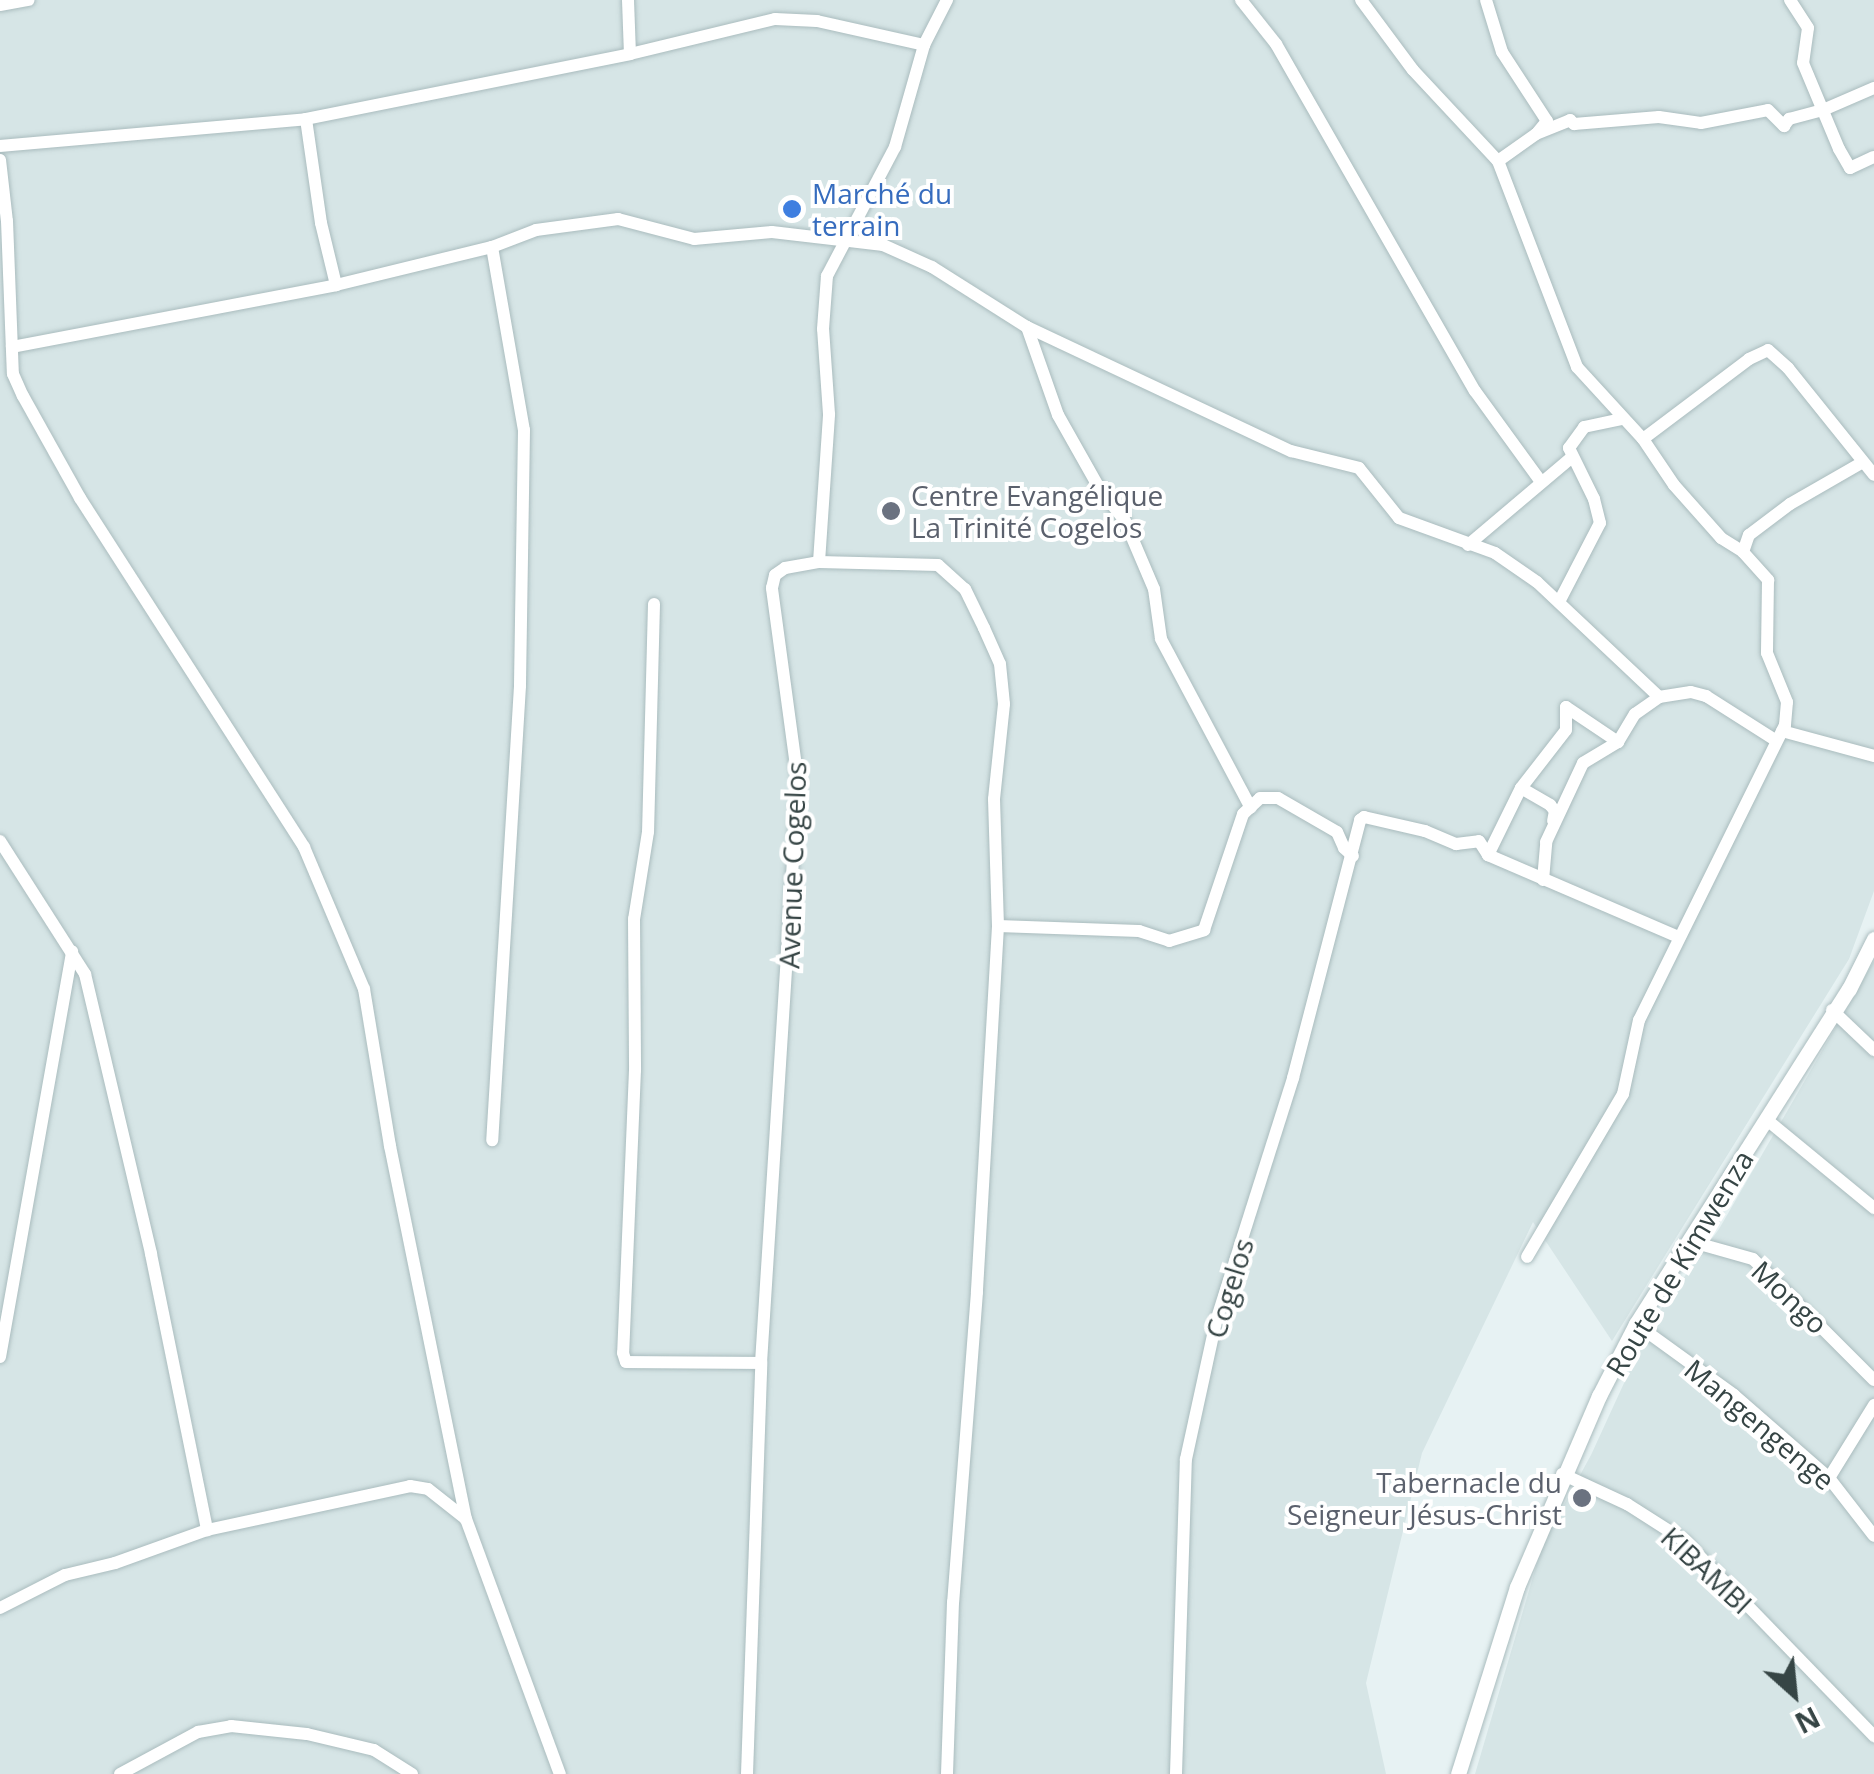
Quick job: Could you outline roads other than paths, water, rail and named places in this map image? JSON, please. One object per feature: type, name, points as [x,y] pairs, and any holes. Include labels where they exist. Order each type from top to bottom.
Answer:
[{"type":"street","points":[[0,4],[29,0]]},
{"type":"street","points":[[628,0],[630,54]]},
{"type":"street","points":[[819,562],[829,414],[823,329],[827,276],[895,147],[924,45],[948,0]]},
{"type":"street","points":[[1360,0],[1413,70],[1498,162],[1545,276],[1571,355],[1621,419],[1644,439],[1674,484],[1711,528],[1732,548],[1743,552],[1770,588],[1766,653],[1787,702],[1778,736],[1639,1020],[1624,1094],[1527,1257]]},
{"type":"street","points":[[1486,0],[1502,52],[1547,121],[1498,162]]},
{"type":"street","points":[[1790,0],[1808,28],[1803,63],[1850,168],[1874,157]]},
{"type":"street","points":[[1245,1],[1276,44],[1475,391],[1541,482]]},
{"type":"street","points":[[0,146],[306,119],[630,54],[775,19],[816,21],[924,45]]},
{"type":"street","points":[[1536,134],[1570,120],[1574,124],[1661,118],[1702,123],[1768,110],[1784,126],[1789,119],[1823,110],[1874,88]]},
{"type":"street","points":[[306,119],[320,223],[336,285]]},
{"type":"street","points":[[0,160],[8,220],[12,347],[7,374],[80,498],[304,847],[364,988],[390,1146],[466,1519],[560,1774]]},
{"type":"street","points":[[12,347],[336,285],[492,247],[536,230],[618,218],[694,239],[772,232],[883,245],[932,267],[1026,327],[1073,345],[1292,451],[1358,468],[1398,518],[1496,553],[1560,602],[1660,697]]},
{"type":"street","points":[[492,247],[524,430],[520,686],[492,1140]]},
{"type":"street","points":[[1026,327],[1058,415],[1098,486],[1125,520],[1154,590],[1161,640],[1251,808]]},
{"type":"street","points":[[1644,439],[1749,359],[1768,350],[1788,368],[1874,475]]},
{"type":"street","points":[[1560,602],[1600,523],[1594,499],[1571,458],[1570,448],[1584,427],[1621,419]]},
{"type":"street","points":[[1468,545],[1571,458]]},
{"type":"street","points":[[1743,552],[1749,535],[1790,504],[1862,462]]},
{"type":"street","name":"Avenue Cogelos","points":[[748,1774],[761,1363],[798,781],[772,588],[774,576],[785,568],[819,562],[938,564],[965,588],[1000,664],[1004,704],[994,799],[998,926],[954,1602],[947,1774]]},
{"type":"street","points":[[654,604],[648,832],[634,918],[635,1070],[623,1353],[626,1362],[761,1363]]},
{"type":"street","points":[[1553,823],[1583,763],[1618,742],[1635,714],[1660,697],[1691,692],[1706,696],[1778,736],[1874,756]]},
{"type":"street","points":[[1618,742],[1566,707],[1566,730],[1521,788],[1488,855],[1678,937]]},
{"type":"street","points":[[1521,788],[1555,811],[1542,862],[1543,880]]},
{"type":"street","points":[[998,926],[1139,932],[1169,940],[1204,930],[1241,820],[1260,798],[1278,798],[1337,832],[1344,848],[1353,856]]},
{"type":"street","name":"Cogelos","points":[[1176,1774],[1186,1458],[1216,1321],[1287,1096],[1364,817],[1456,844],[1479,841],[1488,855]]},
{"type":"street","points":[[0,841],[72,949],[84,974],[151,1254],[207,1530]]},
{"type":"street","name":"Route de Kimwenza","points":[[1458,1774],[1517,1587],[1562,1474],[1636,1324],[1767,1120],[1832,1010],[1849,989],[1874,939]]},
{"type":"street","points":[[0,1358],[72,949]]},
{"type":"street","points":[[1832,1010],[1874,1050]]},
{"type":"street","points":[[1767,1120],[1874,1208]]},
{"type":"street","name":"Mongo","points":[[1690,1242],[1753,1259],[1874,1380]]},
{"type":"street","name":"Mangengenge","points":[[1636,1324],[1734,1395],[1773,1434],[1830,1478],[1874,1536]]},
{"type":"street","points":[[1830,1478],[1874,1405]]},
{"type":"street","name":"KIBAMBI","points":[[1562,1474],[1626,1504],[1685,1542],[1874,1736]]},
{"type":"street","points":[[0,1608],[66,1576],[207,1530],[410,1486],[428,1489],[466,1519]]},
{"type":"street","points":[[120,1774],[198,1732],[231,1726],[307,1734],[374,1750],[412,1774]]},
{"type":"place","name":"Marché du terrain","points":[[792,209]]},
{"type":"place","name":"Centre Evangélique La Trinité Cogelos","points":[[891,511]]},
{"type":"place","name":"Tabernacle du Seigneur Jésus-Christ","points":[[1582,1498]]}]
